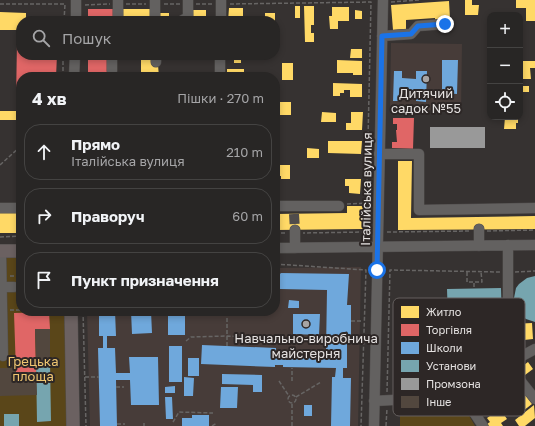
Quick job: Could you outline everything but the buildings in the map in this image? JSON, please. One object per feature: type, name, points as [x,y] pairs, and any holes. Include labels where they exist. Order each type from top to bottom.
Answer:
[{"type":"main road","points":[[0,251],[16,251]]},
{"type":"main road","points":[[71,316],[74,426]]},
{"type":"street","points":[[76,0],[76,16]]},
{"type":"street","points":[[118,0],[118,16]]},
{"type":"street","points":[[155,0],[155,16]]},
{"type":"street","points":[[188,0],[188,16]]},
{"type":"street","name":"Італійська вулиця","points":[[374,426],[382,36],[386,1]]},
{"type":"street","points":[[222,16],[223,2]]},
{"type":"street","points":[[382,36],[411,34],[418,26],[445,24]]},
{"type":"street","points":[[74,72],[75,60]]},
{"type":"street","points":[[112,60],[112,71]]},
{"type":"street","points":[[220,60],[220,72]]},
{"type":"street","points":[[379,154],[419,154],[418,210],[535,208]]},
{"type":"street","points":[[280,207],[294,210],[340,205]]},
{"type":"street","points":[[0,208],[16,208]]},
{"type":"street","points":[[479,230],[479,246]]},
{"type":"street","points":[[295,232],[295,248]]},
{"type":"street","points":[[508,245],[508,298]]},
{"type":"street","points":[[280,248],[535,245]]},
{"type":"street","points":[[0,251],[3,356]]},
{"type":"street","points":[[2,287],[14,287]]},
{"type":"street","points":[[525,354],[535,349]]},
{"type":"street","points":[[525,386],[535,399]]},
{"type":"street","points":[[374,401],[393,400]]},
{"type":"street","points":[[476,416],[483,426]]},
{"type":"path","points":[[386,1],[419,0]]},
{"type":"path","points":[[223,2],[371,2],[366,232],[280,233]]},
{"type":"path","points":[[0,4],[65,4],[64,16]]},
{"type":"path","points":[[63,60],[63,72]]},
{"type":"path","points":[[0,165],[16,151]]},
{"type":"path","points":[[340,205],[367,203]]},
{"type":"path","points":[[383,232],[535,230]]},
{"type":"path","points":[[0,237],[16,236]]},
{"type":"path","points":[[280,264],[366,270],[362,426]]},
{"type":"path","points":[[386,426],[390,270],[467,272],[535,271]]},
{"type":"path","points":[[467,272],[467,282],[482,282],[482,272]]},
{"type":"path","points":[[474,282],[474,289]]},
{"type":"path","points":[[83,316],[86,426]]},
{"type":"path","points":[[227,316],[227,346]]},
{"type":"path","points":[[351,321],[364,321]]},
{"type":"path","points":[[186,341],[191,337],[227,336],[277,338]]},
{"type":"path","points":[[292,368],[292,381]]},
{"type":"path","points":[[85,377],[99,377]]},
{"type":"path","points":[[279,381],[289,396],[289,401],[292,403],[292,426]]},
{"type":"path","points":[[292,403],[296,401],[296,397],[321,382]]},
{"type":"path","points":[[116,387],[124,387]]},
{"type":"path","points":[[289,396],[293,395],[296,397]]},
{"type":"path","points":[[173,422],[178,412],[213,413]]},
{"type":"path","points":[[212,426],[216,423]]},
{"type":"path","points":[[117,424],[125,424]]},
{"type":"shaded area","name":"Дитячий садок №55","points":[[391,43],[462,44],[461,111],[390,109]]},
{"type":"shaded area","points":[[361,267],[358,426],[90,426],[87,316],[280,316],[280,268]]},
{"type":"green space","name":"Грецька площа","points":[[0,258],[16,258],[16,316],[66,316],[68,426],[0,426]]},
{"type":"green space","points":[[400,416],[469,416],[475,426],[400,426]]},
{"type":"tunnel","points":[[294,214],[295,230]]},
{"type":"place","name":"Дитячий садок №55","points":[[426,79]]},
{"type":"place","name":"Навчально-виробнича майстерня","points":[[306,324]]},
{"type":"route","points":[[377,270],[382,36],[411,34],[418,26],[445,24]]}]
